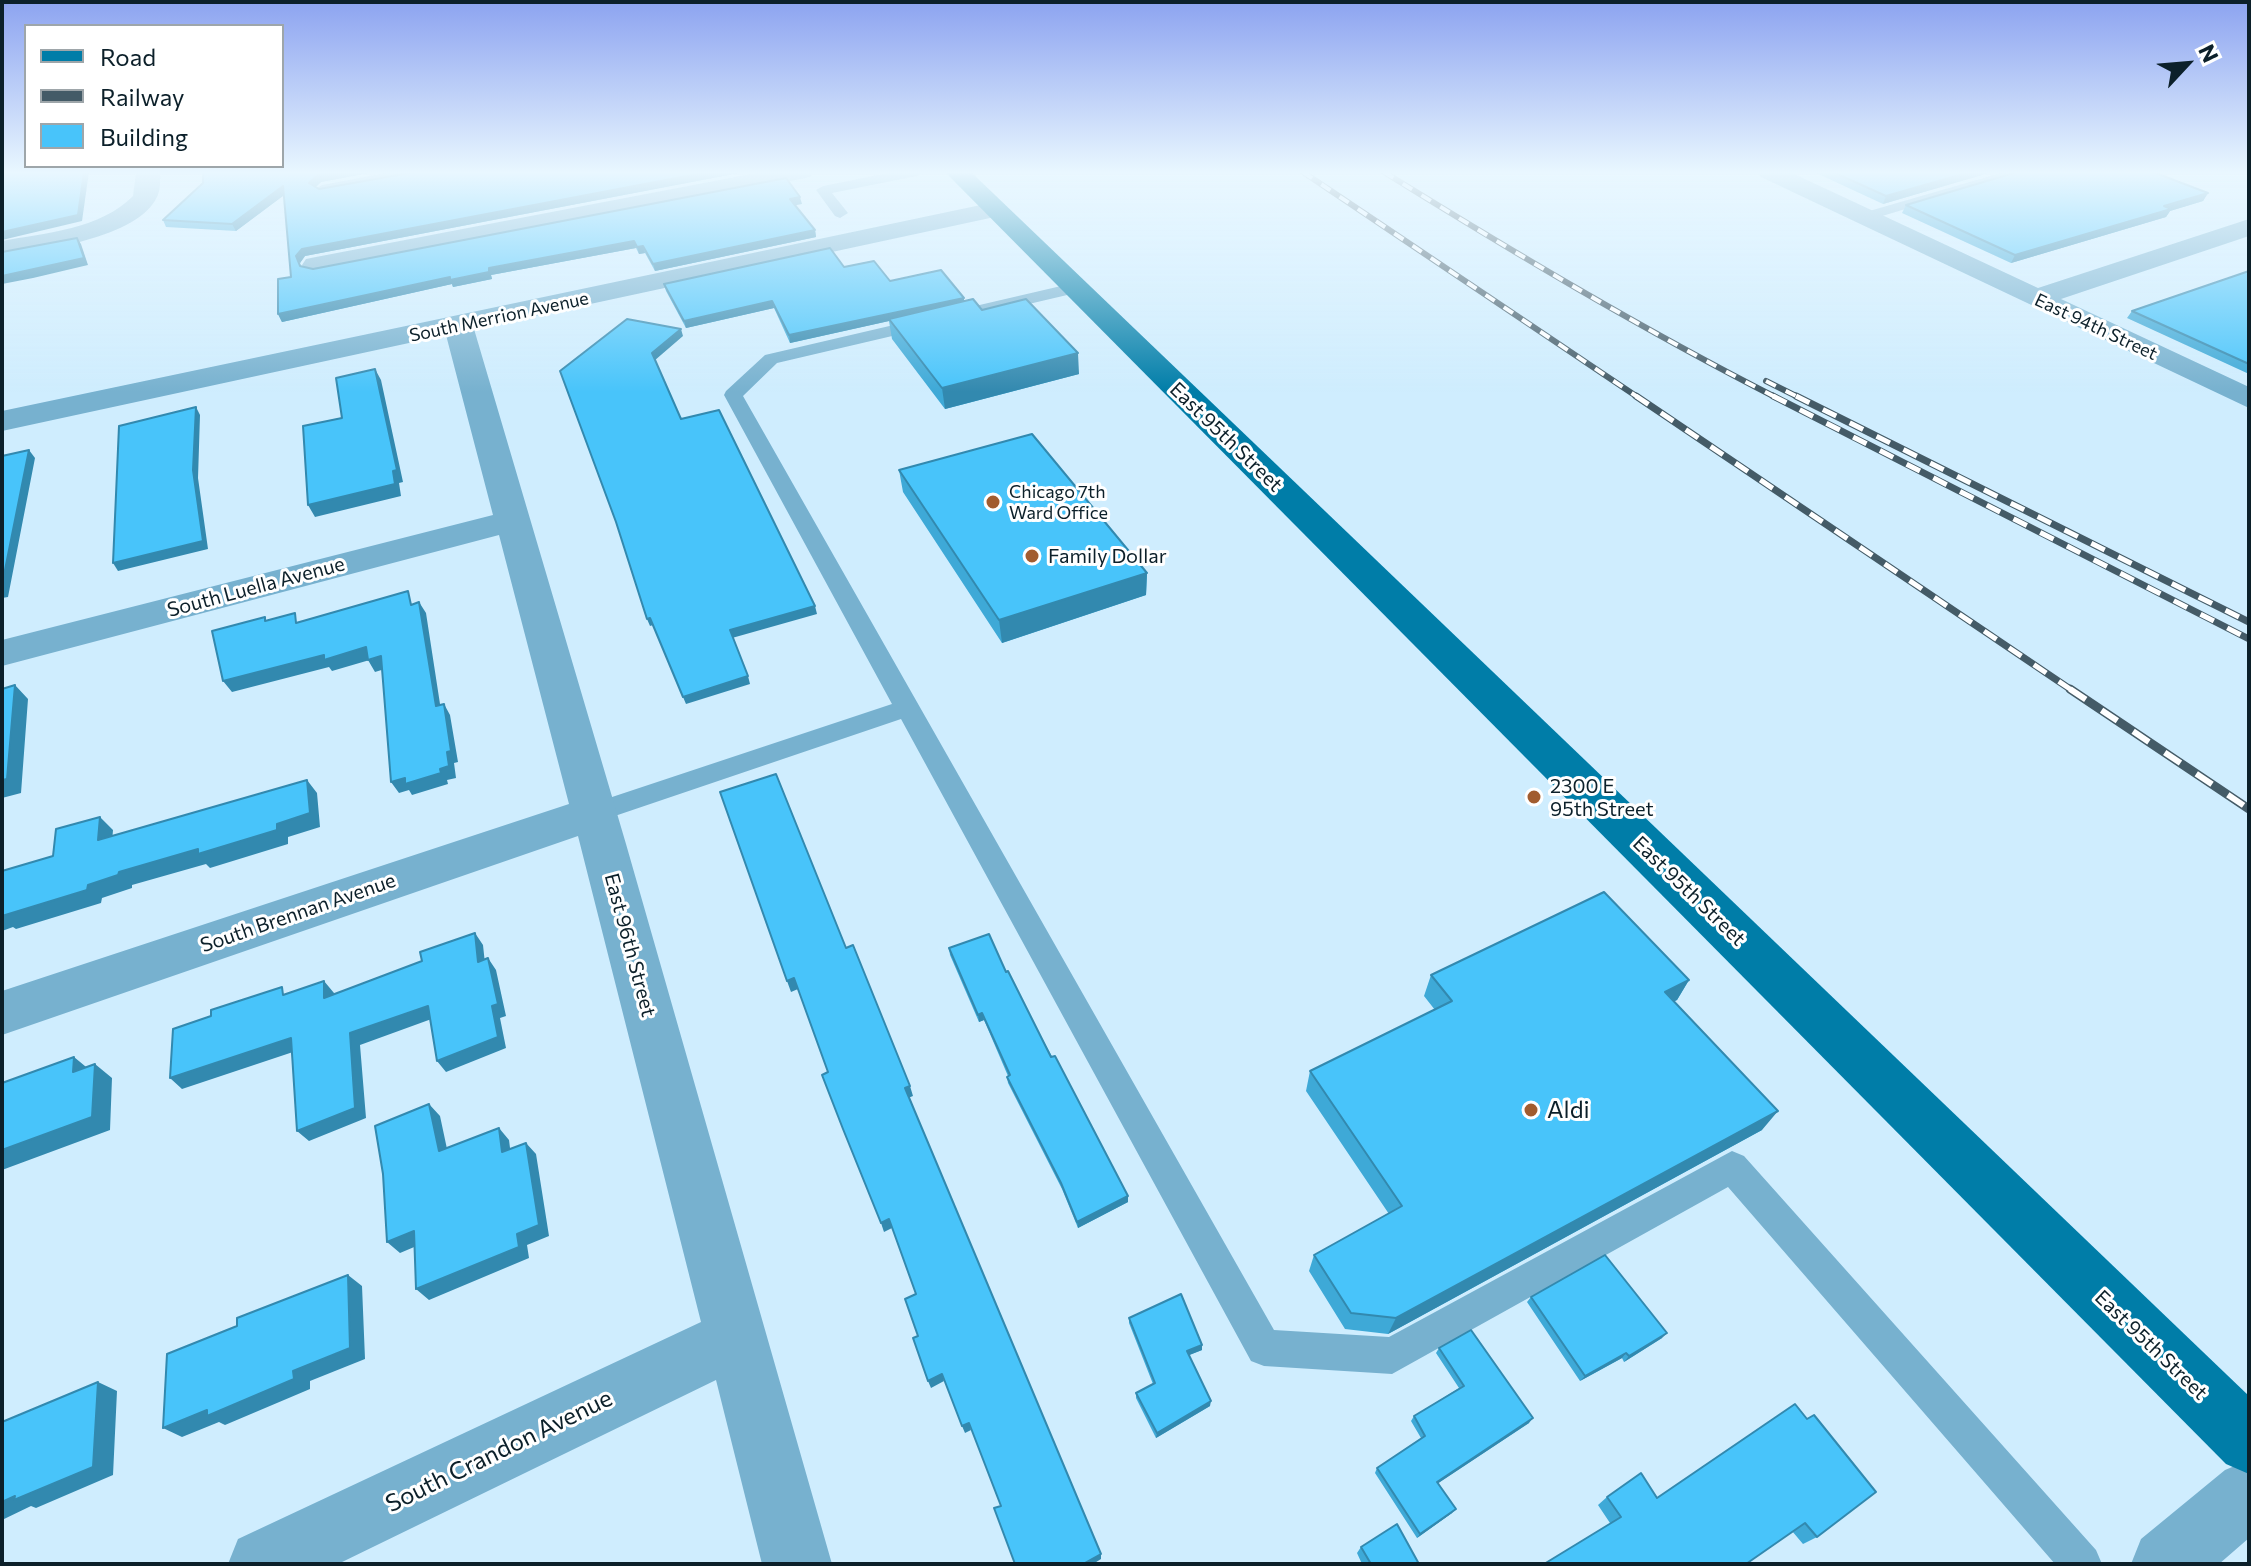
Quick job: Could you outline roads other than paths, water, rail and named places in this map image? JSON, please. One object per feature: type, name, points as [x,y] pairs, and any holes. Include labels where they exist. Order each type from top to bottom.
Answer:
[{"type":"main road","name":"East 95th Street","points":[[1031,245],[2249,1441]]},
{"type":"street","points":[[316,265],[413,245]]},
{"type":"street","name":"South Merrion Avenue","points":[[2,421],[833,245]]},
{"type":"street","name":"East 94th Street","points":[[1924,245],[2248,397]]},
{"type":"street","points":[[2036,298],[2195,245]]},
{"type":"street","name":"East 96th Street","points":[[458,326],[594,813],[797,1564]]},
{"type":"street","name":"South Luella Avenue","points":[[2,653],[510,521]]},
{"type":"street","name":"South Brennan Avenue","points":[[2,1013],[594,813]]},
{"type":"street","name":"South Crandon Avenue","points":[[263,1564],[735,1338]]},
{"type":"street","points":[[2166,1564],[2249,1494]]},
{"type":"lane","points":[[1074,288],[771,359],[733,395],[1264,1348],[1392,1356],[1732,1167],[2082,1564]]},
{"type":"lane","points":[[594,813],[906,708]]},
{"type":"railway","points":[[1412,245],[1639,398]]},
{"type":"railway","points":[[1505,245],[1677,345],[1777,398]]},
{"type":"railway","points":[[1766,381],[1796,396]]},
{"type":"railway","points":[[1636,396],[2073,691]]},
{"type":"railway","points":[[1773,396],[2249,639]]},
{"type":"railway","points":[[1796,396],[2249,622]]},
{"type":"railway","points":[[1796,396],[1800,398]]},
{"type":"railway","points":[[2070,689],[2249,809]]},
{"type":"place","name":"Chicago 7th Ward Office","points":[[993,502]]},
{"type":"place","name":"Family Dollar","points":[[1032,556]]},
{"type":"place","name":"2300 E 95th Street","points":[[1534,797]]},
{"type":"place","name":"Aldi","points":[[1531,1110]]}]
